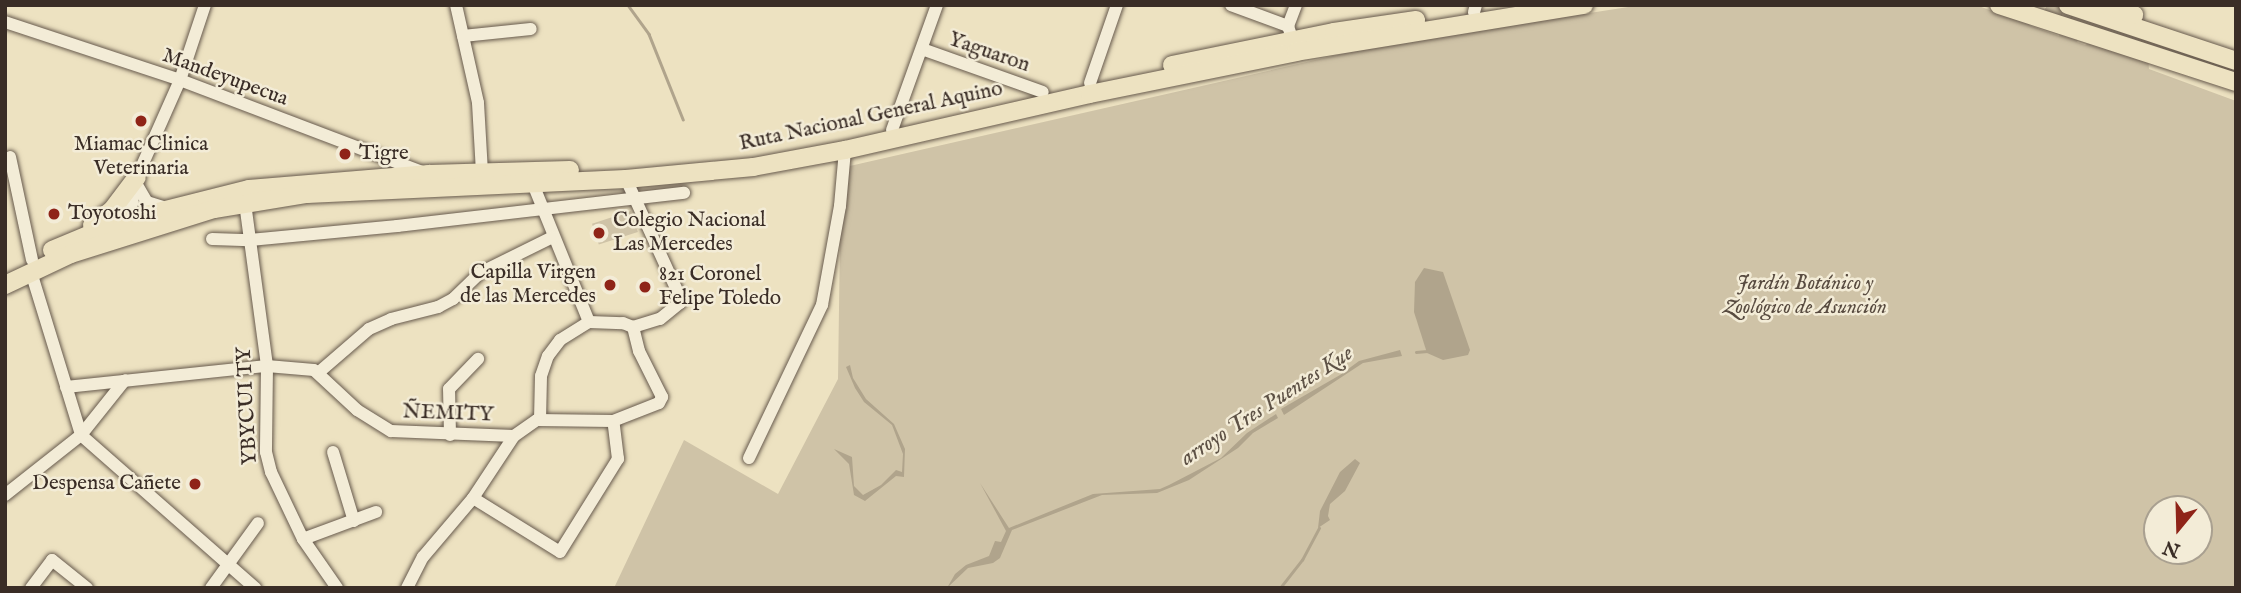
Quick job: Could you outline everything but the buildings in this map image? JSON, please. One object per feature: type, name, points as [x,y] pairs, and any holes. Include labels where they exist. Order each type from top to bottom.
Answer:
[{"type":"highway","name":"Ruta Nacional General Aquino","points":[[5,273],[108,243],[129,226],[170,209],[249,189],[429,174],[739,159],[892,130],[1043,92],[1292,39],[1475,8],[1515,5]]},
{"type":"highway","name":"Ruta Nacional General Aquino","points":[[5,285],[64,244],[129,226],[245,204],[307,194],[626,179],[753,167],[845,150],[1090,94],[1292,39],[1584,5]]},
{"type":"highway","points":[[1999,5],[2236,82]]},
{"type":"highway","points":[[2107,5],[2236,54]]},
{"type":"highway","points":[[2070,11],[2236,61]]},
{"type":"highway","points":[[2070,11],[2236,74]]},
{"type":"highway","points":[[129,226],[137,177]]},
{"type":"highway","points":[[64,244],[112,210],[137,177]]},
{"type":"street","points":[[170,209],[147,202],[136,188],[137,177],[180,80],[205,5]]},
{"type":"street","points":[[457,5],[478,103],[482,173]]},
{"type":"street","points":[[892,130],[937,5]]},
{"type":"street","points":[[1090,83],[1117,5]]},
{"type":"street","points":[[1231,5],[1292,39],[1296,5]]},
{"type":"street","name":"Mandeyupecua","points":[[5,22],[180,80],[429,174]]},
{"type":"street","points":[[463,36],[531,29]]},
{"type":"street","name":"Yaguaron","points":[[922,49],[1043,92]]},
{"type":"street","points":[[749,458],[822,305],[840,205],[845,150]]},
{"type":"street","points":[[10,157],[32,266],[81,435],[255,588]]},
{"type":"street","points":[[540,420],[541,376],[548,356],[560,340],[589,322],[623,323],[633,327],[660,318],[675,309],[680,297],[626,179]]},
{"type":"street","points":[[533,184],[589,322]]},
{"type":"street","points":[[212,239],[250,240],[543,210],[684,192]]},
{"type":"street","name":"YBYCUI TY","points":[[245,204],[267,366],[265,452],[275,481],[303,539],[337,588]]},
{"type":"street","points":[[66,387],[267,366],[314,370],[318,373],[369,330],[391,319],[438,307],[453,299],[480,273],[553,237]]},
{"type":"street","points":[[407,588],[423,557],[473,498],[514,436],[540,420],[612,421],[642,412],[659,403],[662,397],[639,351],[633,327]]},
{"type":"street","points":[[450,435],[449,388],[478,359]]},
{"type":"street","name":"ÑEMITY","points":[[318,373],[357,410],[391,431],[514,436]]},
{"type":"street","points":[[5,495],[81,435],[125,380]]},
{"type":"street","points":[[473,498],[560,552],[618,459],[612,421]]},
{"type":"street","points":[[333,452],[354,521]]},
{"type":"street","points":[[303,539],[376,512]]},
{"type":"street","points":[[211,588],[258,523]]},
{"type":"street","points":[[31,588],[52,561],[87,588]]},
{"type":"green space","name":"Jardín Botánico y Zoológico de Asunción","points":[[1641,5],[1976,5],[2024,20],[2031,26],[2059,36],[2062,30],[2085,45],[2090,43],[2148,58],[2149,69],[2236,101],[2236,588],[614,588],[684,440],[778,494],[838,379],[841,168],[1377,46]]},
{"type":"green space","points":[[631,211],[638,232],[599,245],[592,224]]},
{"type":"shaded area","points":[[1424,268],[1443,272],[1470,350],[1468,355],[1443,360],[1427,353],[1414,312],[1415,282]]},
{"type":"shaded area","points":[[1400,350],[1402,356],[1363,363],[1284,415],[1281,409],[1359,361]]},
{"type":"shaded area","points":[[850,365],[853,378],[866,399],[894,424],[905,449],[904,477],[896,476],[865,501],[854,495],[849,464],[834,449],[852,457],[854,486],[863,495],[881,485],[896,470],[902,472],[903,454],[892,425],[864,402],[855,388],[846,367]]},
{"type":"shaded area","points":[[1276,414],[1278,418],[1253,433],[1238,448],[1189,480],[1157,493],[1102,495],[1012,530],[1000,558],[993,563],[968,568],[947,588],[955,574],[966,565],[989,556],[995,541],[1001,542],[1006,531],[980,483],[1009,528],[1093,494],[1160,489],[1221,458],[1247,433]]},
{"type":"shaded area","points":[[1355,459],[1360,463],[1345,491],[1330,504],[1330,520],[1318,528],[1320,511],[1340,472]]},
{"type":"waterway","points":[[628,5],[649,34],[683,119]]},
{"type":"waterway","name":"arroyo Tres Puentes Kue","points":[[1416,352],[1427,351]]},
{"type":"waterway","points":[[1280,588],[1302,560],[1319,528]]},
{"type":"tunnel","points":[[2047,5],[2072,17]]},
{"type":"place","name":"Miamac Clinica Veterinaria","points":[[141,121]]},
{"type":"place","name":"Tigre","points":[[345,154]]},
{"type":"place","name":"Toyotoshi","points":[[54,214]]},
{"type":"place","name":"Colegio Nacional Las Mercedes","points":[[599,233]]},
{"type":"place","name":"Capilla Virgen de las Mercedes","points":[[610,285]]},
{"type":"place","name":"821 Coronel Felipe Toledo","points":[[645,287]]},
{"type":"place","name":"Despensa Cañete","points":[[195,484]]}]
